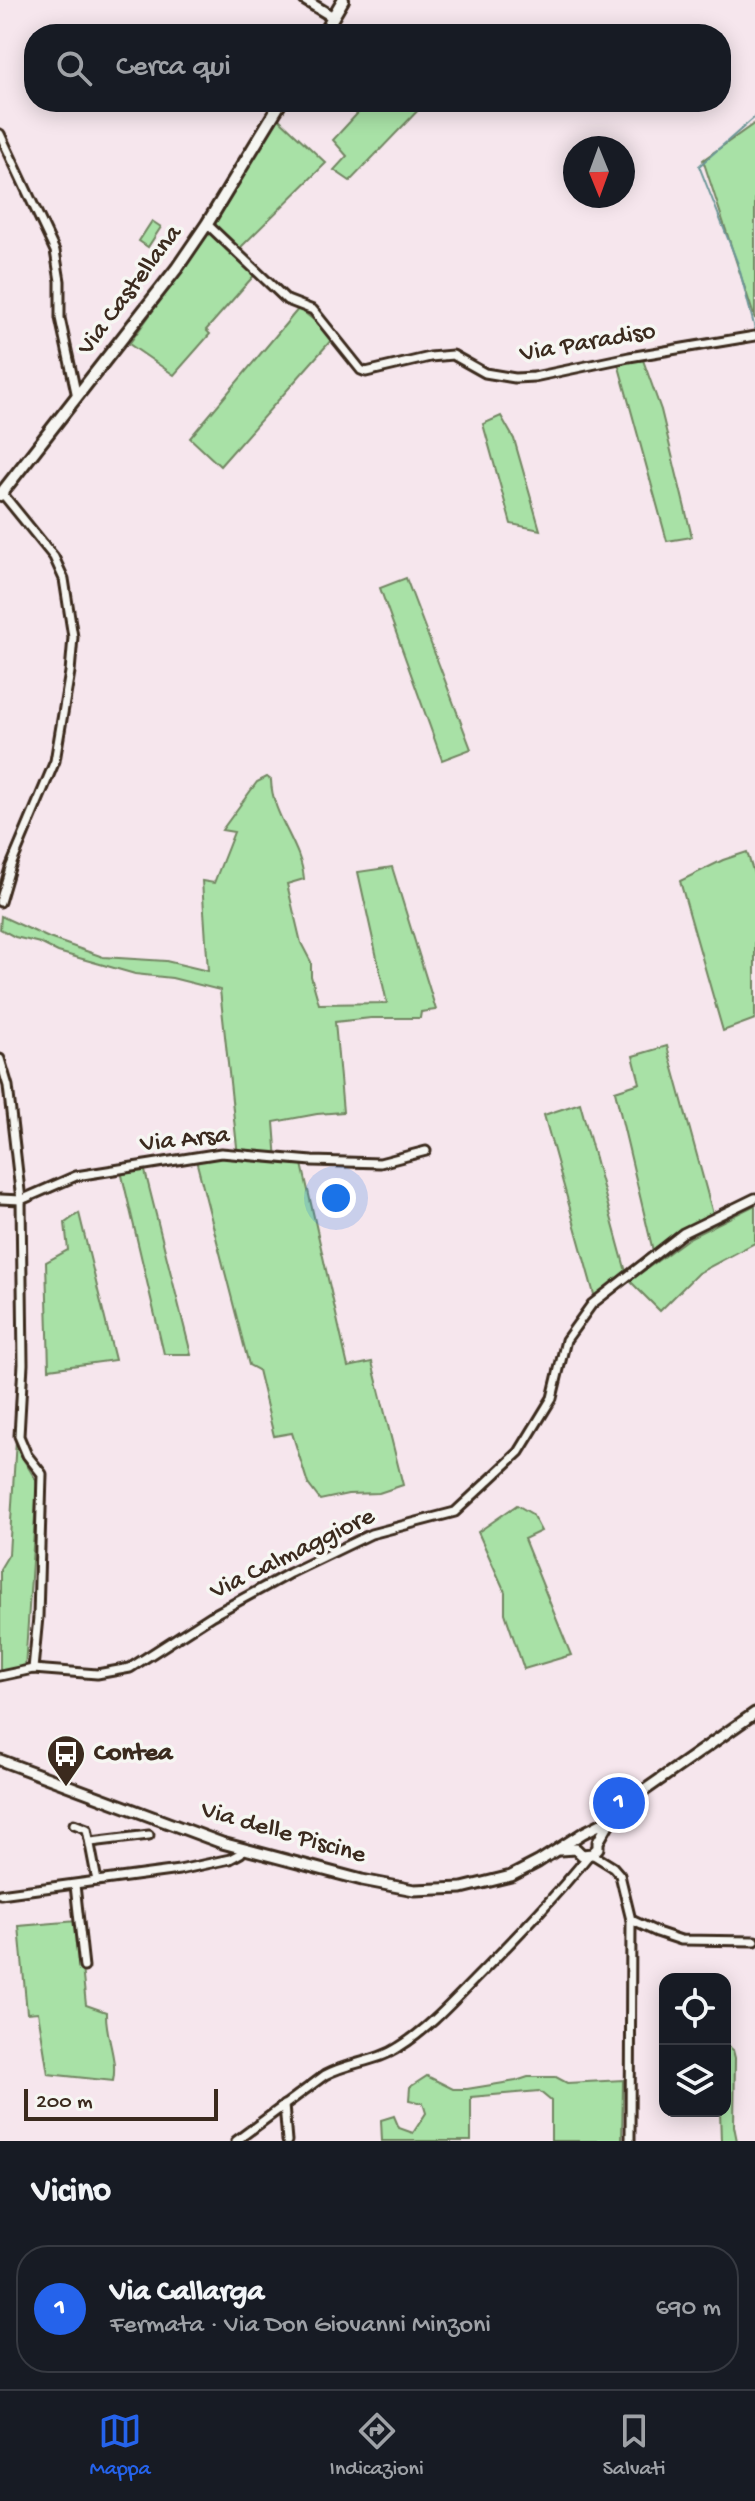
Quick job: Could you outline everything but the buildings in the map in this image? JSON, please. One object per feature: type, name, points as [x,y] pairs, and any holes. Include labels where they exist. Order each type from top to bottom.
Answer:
[{"type":"main road","points":[[329,24],[343,0]]},
{"type":"main road","name":"Via Castellana","points":[[1,494],[177,268],[275,112]]},
{"type":"street","points":[[305,0],[333,17]]},
{"type":"street","points":[[0,134],[55,251],[60,281],[60,318],[78,398]]},
{"type":"street","name":"Via Paradiso","points":[[207,224],[287,300],[313,310],[361,370],[366,372],[430,357],[453,355],[485,373],[515,378],[534,377],[755,336]]},
{"type":"street","points":[[0,902],[10,868],[55,761],[73,637],[67,590],[54,557],[1,494]]},
{"type":"street","points":[[0,1059],[8,1086],[21,1200],[23,1364],[19,1436],[27,1455],[42,1474],[38,1617],[33,1669]]},
{"type":"street","name":"Via Arsa","points":[[0,1199],[21,1200],[76,1176],[221,1153],[380,1163],[426,1151]]},
{"type":"street","name":"Via Calmaggiore","points":[[0,1676],[33,1669],[97,1674],[130,1668],[211,1616],[371,1534],[455,1512],[519,1452],[552,1398],[566,1340],[592,1304],[683,1233],[755,1198]]},
{"type":"street","points":[[587,1849],[611,1819],[643,1791],[755,1713]]},
{"type":"street","name":"Via delle Piscine","points":[[0,1760],[242,1849],[383,1885],[428,1890],[462,1888],[496,1881],[525,1869],[556,1850],[587,1849],[587,1832],[611,1819]]},
{"type":"street","points":[[74,1824],[87,1829],[97,1881]]},
{"type":"street","points":[[236,2141],[339,2067],[381,2056],[414,2036],[543,1910],[579,1867],[594,1835],[587,1832]]},
{"type":"street","points":[[91,1842],[149,1835]]},
{"type":"street","points":[[0,1894],[159,1874],[221,1862],[236,1856],[242,1849]]},
{"type":"street","points":[[587,1849],[620,1875],[631,1920],[630,2141]]},
{"type":"street","points":[[75,1885],[84,1967]]},
{"type":"street","points":[[631,1920],[681,1940],[755,1941]]},
{"type":"street","points":[[284,2105],[287,2141]]},
{"type":"green space","points":[[359,112],[416,112],[350,181],[334,170],[347,156],[333,140]]},
{"type":"green space","points":[[278,118],[326,163],[236,252],[258,271],[206,330],[210,334],[174,375],[129,344],[204,240]]},
{"type":"green space","points":[[755,123],[755,319],[703,160]]},
{"type":"green space","points":[[152,221],[161,227],[148,247],[139,241]]},
{"type":"green space","points":[[299,308],[334,337],[220,466],[190,438]]},
{"type":"green space","points":[[643,360],[661,410],[692,537],[667,541],[618,363]]},
{"type":"green space","points":[[501,416],[514,439],[540,530],[511,524],[483,424]]},
{"type":"green space","points":[[406,578],[471,749],[442,760],[380,588]]},
{"type":"green space","points":[[267,777],[271,780],[276,806],[302,866],[304,879],[287,884],[301,943],[311,962],[311,976],[319,1004],[387,1003],[358,872],[392,867],[436,1010],[421,1012],[420,1018],[335,1022],[343,1112],[274,1122],[277,1161],[302,1164],[348,1367],[372,1362],[403,1485],[379,1493],[348,1494],[320,1500],[308,1484],[292,1433],[274,1436],[258,1370],[249,1365],[195,1156],[238,1156],[220,990],[172,978],[135,974],[58,952],[0,929],[1,916],[49,938],[103,957],[166,961],[208,971],[202,881],[214,883],[234,832],[222,830],[257,782]]},
{"type":"green space","points":[[747,852],[755,877],[755,1019],[723,1031],[680,881]]},
{"type":"green space","points":[[667,1046],[713,1214],[684,1229],[653,1251],[615,1091],[640,1083],[633,1056]]},
{"type":"green space","points":[[580,1103],[626,1272],[595,1298],[544,1115]]},
{"type":"green space","points":[[144,1167],[191,1354],[164,1354],[121,1171]]},
{"type":"green space","points":[[755,1205],[755,1243],[698,1273],[660,1311],[630,1281],[689,1238]]},
{"type":"green space","points":[[79,1213],[115,1360],[49,1369],[46,1262],[68,1250],[65,1223]]},
{"type":"green space","points":[[16,1439],[19,1452],[37,1486],[25,1668],[0,1674],[0,1569],[9,1554]]},
{"type":"green space","points":[[517,1505],[532,1514],[541,1531],[524,1539],[571,1655],[524,1669],[505,1613],[505,1592],[478,1532]]},
{"type":"green space","points":[[77,1921],[86,2005],[106,2012],[114,2064],[113,2081],[48,2074],[38,2012],[27,2013],[19,1926]]},
{"type":"green space","points":[[731,2048],[735,2058],[734,2126],[737,2141],[721,2141],[720,2117],[731,2117]]},
{"type":"green space","points":[[427,2076],[453,2089],[528,2077],[556,2077],[567,2083],[623,2080],[622,2141],[551,2141],[551,2101],[539,2091],[471,2097],[471,2141],[382,2141],[381,2120],[394,2116],[399,2128],[413,2133],[426,2113],[423,2103],[409,2100],[410,2087]]},
{"type":"waterway","points":[[755,117],[699,166],[738,264],[755,329]]},
{"type":"place","name":"Contea","points":[[66,1788]]},
{"type":"place","name":"Via Callarga","points":[[619,1803]]}]
